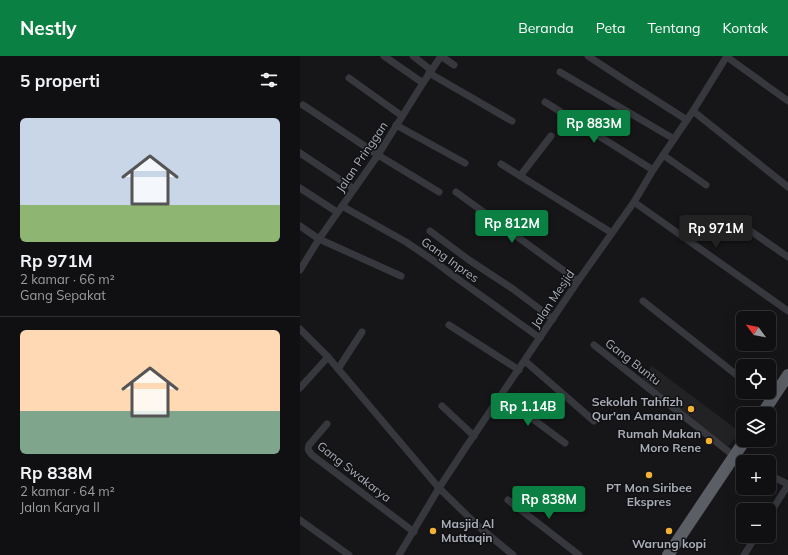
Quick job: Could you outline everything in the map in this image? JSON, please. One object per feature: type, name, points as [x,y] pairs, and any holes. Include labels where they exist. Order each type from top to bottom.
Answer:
[{"type":"highway","points":[[767,407],[788,375]]},
{"type":"highway","points":[[668,555],[736,463]]},
{"type":"street","points":[[384,56],[423,83]]},
{"type":"street","points":[[413,56],[430,72],[512,121]]},
{"type":"street","points":[[441,56],[454,65]]},
{"type":"street","name":"Jalan Pringgan","points":[[301,267],[378,155],[441,56]]},
{"type":"street","points":[[588,56],[626,82],[687,120]]},
{"type":"street","points":[[727,56],[788,102]]},
{"type":"street","name":"Jalan Mesjid","points":[[399,555],[439,488],[578,281],[634,202],[727,56]]},
{"type":"street","points":[[560,72],[674,138]]},
{"type":"street","points":[[349,78],[402,116]]},
{"type":"street","points":[[545,102],[653,170]]},
{"type":"street","points":[[303,105],[378,155],[440,192]]},
{"type":"street","points":[[693,110],[788,187]]},
{"type":"street","points":[[396,125],[465,163]]},
{"type":"street","points":[[520,176],[551,136]]},
{"type":"street","points":[[300,153],[354,189]]},
{"type":"street","points":[[663,155],[706,185]]},
{"type":"street","points":[[501,164],[612,233]]},
{"type":"street","name":"Gang Inpres","points":[[300,188],[406,242],[540,338]]},
{"type":"street","points":[[456,192],[578,281]]},
{"type":"street","points":[[634,202],[788,311]]},
{"type":"street","points":[[300,226],[319,239],[400,276]]},
{"type":"street","points":[[745,227],[788,257]]},
{"type":"street","points":[[430,231],[553,319]]},
{"type":"street","points":[[643,301],[736,374]]},
{"type":"street","points":[[449,325],[519,370]]},
{"type":"street","points":[[300,329],[328,357],[439,488],[478,526],[513,555]]},
{"type":"street","points":[[338,369],[362,332]]},
{"type":"street","name":"Gang Buntu","points":[[594,345],[736,457]]},
{"type":"street","points":[[300,388],[328,357]]},
{"type":"street","points":[[525,361],[594,421]]},
{"type":"street","points":[[501,395],[565,443]]},
{"type":"street","points":[[442,406],[474,436]]},
{"type":"street","name":"Gang Swakarya","points":[[327,424],[309,445],[307,448],[308,451],[414,532]]},
{"type":"street","points":[[776,479],[788,485],[776,504]]},
{"type":"street","points":[[508,500],[579,555]]},
{"type":"street","points":[[300,520],[349,555]]},
{"type":"street","points":[[744,555],[752,543]]},
{"type":"shaded area","name":"Sekolah Tahfizh Qur'an Amanan","points":[[652,366],[736,429],[736,437],[726,449],[642,379]]},
{"type":"place","name":"Sekolah Tahfizh Qur'an Amanan","points":[[691,409]]},
{"type":"place","name":"Rumah Makan Moro Rene","points":[[709,441]]},
{"type":"place","name":"PT Mon Siribee Ekspres","points":[[649,475]]},
{"type":"place","name":"Masjid Al Muttaqin","points":[[433,531]]},
{"type":"place","name":"Warung kopi","points":[[669,531]]}]
